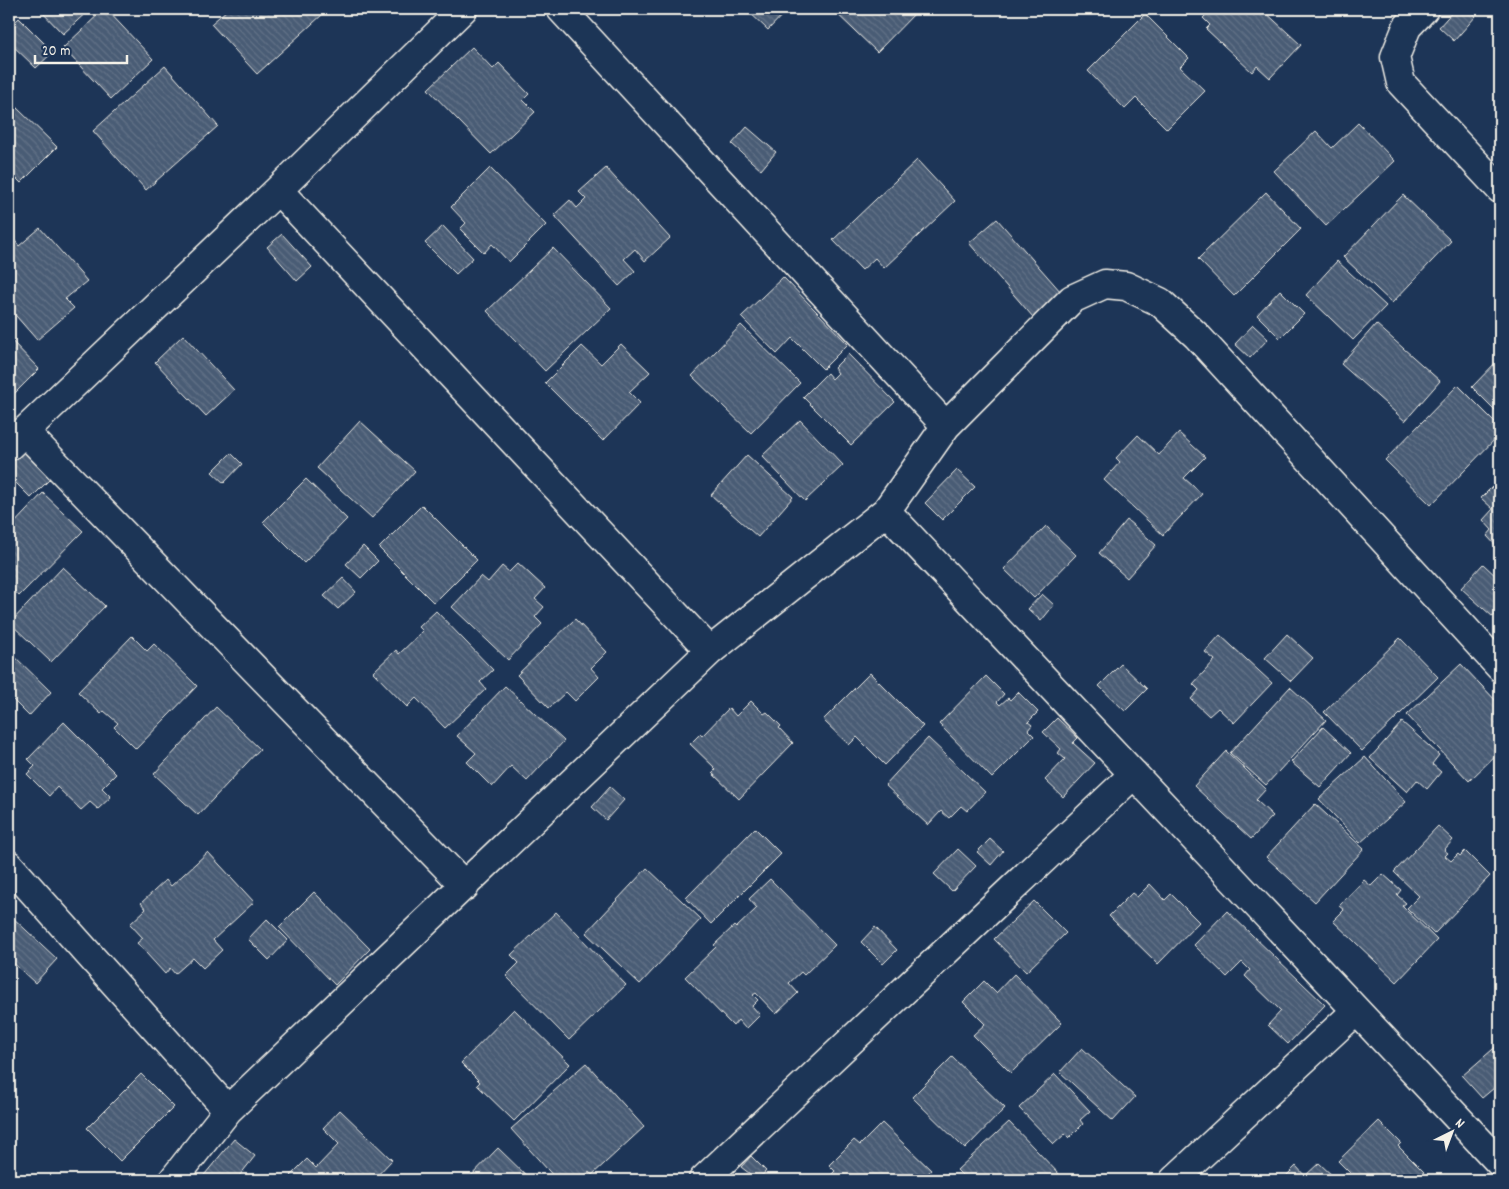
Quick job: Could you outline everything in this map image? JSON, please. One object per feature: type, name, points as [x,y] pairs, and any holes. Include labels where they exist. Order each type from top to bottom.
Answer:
[{"type":"street","points":[[463,9],[278,190],[17,439],[465,886]]},
{"type":"street","points":[[561,9],[946,426]]},
{"type":"street","points":[[1424,9],[1407,27],[1395,57],[1401,83],[1500,189]]},
{"type":"street","points":[[278,190],[710,651]]},
{"type":"street","points":[[173,1180],[228,1110],[710,651],[886,511],[946,426],[1072,299],[1105,284],[1126,286],[1160,302],[1197,336],[1500,667]]},
{"type":"street","points":[[886,511],[1500,1162]]},
{"type":"street","points":[[703,1180],[1134,774]]},
{"type":"street","points":[[9,865],[228,1110]]},
{"type":"street","points":[[1174,1180],[1356,1011]]},
{"type":"building","points":[[39,9],[90,9],[63,34]]},
{"type":"building","points":[[104,9],[153,59],[111,99],[63,48]]},
{"type":"building","points":[[228,9],[318,9],[323,14],[257,74],[211,24]]},
{"type":"building","points":[[746,9],[788,9],[768,30]]},
{"type":"building","points":[[832,9],[919,9],[877,52]]},
{"type":"building","points":[[1212,9],[1262,9],[1301,45],[1270,78],[1257,66],[1252,72],[1206,29],[1210,25],[1203,18]]},
{"type":"building","points":[[1455,9],[1468,9],[1476,16],[1454,41],[1439,27]]},
{"type":"building","points":[[1145,14],[1189,58],[1180,67],[1205,91],[1167,129],[1136,98],[1125,109],[1088,71]]},
{"type":"building","points":[[19,18],[53,52],[36,68],[9,42],[9,28]]},
{"type":"building","points":[[472,47],[493,69],[499,63],[529,94],[523,100],[535,112],[491,154],[428,89]]},
{"type":"building","points":[[165,66],[218,126],[146,190],[93,131]]},
{"type":"building","points":[[16,107],[57,147],[21,183],[9,171],[9,114]]},
{"type":"building","points":[[1358,123],[1395,161],[1326,226],[1274,171],[1316,131],[1332,148]]},
{"type":"building","points":[[747,127],[776,152],[761,170],[732,144]]},
{"type":"building","points":[[917,160],[955,201],[884,268],[875,258],[862,270],[833,240]]},
{"type":"building","points":[[490,168],[546,225],[509,262],[492,244],[484,253],[460,229],[466,223],[451,207]]},
{"type":"building","points":[[606,168],[670,238],[645,261],[635,249],[624,259],[635,271],[619,286],[554,215],[570,200],[577,208],[586,199],[579,192]]},
{"type":"building","points":[[1266,192],[1301,229],[1234,296],[1198,259]]},
{"type":"building","points":[[1403,195],[1451,241],[1392,303],[1343,257]]},
{"type":"building","points":[[997,219],[1061,292],[1033,317],[969,243]]},
{"type":"building","points":[[443,226],[473,258],[456,274],[425,243]]},
{"type":"building","points":[[40,228],[87,281],[65,299],[74,308],[37,340],[9,308],[9,233],[19,246]]},
{"type":"building","points":[[282,234],[312,267],[297,281],[267,247]]},
{"type":"building","points":[[553,248],[611,308],[545,371],[487,311]]},
{"type":"building","points":[[1337,261],[1386,306],[1353,340],[1306,295]]},
{"type":"building","points":[[783,277],[848,344],[823,369],[792,338],[777,354],[741,317]]},
{"type":"building","points":[[1280,290],[1304,314],[1280,338],[1257,315]]},
{"type":"building","points":[[1376,324],[1440,381],[1405,421],[1341,364]]},
{"type":"building","points":[[741,325],[800,383],[751,433],[692,376]]},
{"type":"building","points":[[1253,325],[1268,339],[1250,358],[1235,344]]},
{"type":"building","points":[[183,335],[234,390],[206,416],[155,362]]},
{"type":"building","points":[[9,338],[39,369],[11,397],[9,394]]},
{"type":"building","points":[[621,344],[650,372],[629,392],[640,403],[603,441],[545,383],[582,346],[601,364]]},
{"type":"building","points":[[848,354],[895,402],[851,445],[803,397],[827,373],[832,379],[838,373],[834,368]]},
{"type":"building","points":[[1500,358],[1500,415],[1472,387]]},
{"type":"building","points":[[1458,385],[1500,427],[1500,434],[1431,505],[1385,460]]},
{"type":"building","points":[[800,420],[843,465],[805,501],[762,456]]},
{"type":"building","points":[[360,421],[415,471],[372,518],[317,468]]},
{"type":"building","points":[[1179,433],[1205,457],[1184,478],[1202,494],[1163,535],[1104,480],[1120,462],[1116,458],[1138,435],[1159,455]]},
{"type":"building","points":[[28,445],[56,473],[31,498],[9,476],[9,465]]},
{"type":"building","points":[[231,453],[242,464],[224,483],[212,472]]},
{"type":"building","points":[[747,455],[793,497],[758,537],[711,495]]},
{"type":"building","points":[[957,470],[975,487],[942,520],[925,503]]},
{"type":"building","points":[[306,479],[347,519],[304,563],[263,522]]},
{"type":"building","points":[[1500,479],[1500,550],[1487,536],[1492,530],[1483,520],[1493,509],[1481,498]]},
{"type":"building","points":[[43,493],[83,531],[19,596],[9,585],[9,529]]},
{"type":"building","points":[[422,505],[477,560],[434,603],[379,548]]},
{"type":"building","points":[[1127,520],[1156,545],[1127,578],[1099,553]]},
{"type":"building","points":[[1046,526],[1076,555],[1034,598],[1004,569]]},
{"type":"building","points":[[363,546],[378,561],[361,578],[346,564]]},
{"type":"building","points":[[518,563],[545,588],[535,599],[544,607],[535,617],[542,624],[508,660],[452,607],[481,576],[488,582],[502,566],[509,572]]},
{"type":"building","points":[[1483,564],[1498,578],[1500,575],[1500,609],[1493,617],[1461,588]]},
{"type":"building","points":[[63,567],[105,606],[51,662],[10,623]]},
{"type":"building","points":[[343,578],[356,592],[338,609],[324,596]]},
{"type":"building","points":[[1042,594],[1054,605],[1041,621],[1028,609]]},
{"type":"building","points":[[436,611],[493,670],[480,682],[486,689],[445,728],[416,698],[407,707],[373,672],[396,650],[399,654],[423,631],[419,627]]},
{"type":"building","points":[[575,619],[607,652],[591,668],[599,677],[575,701],[566,692],[549,708],[517,675]]},
{"type":"building","points":[[1287,634],[1313,658],[1291,681],[1265,658]]},
{"type":"building","points":[[1220,635],[1272,683],[1234,723],[1218,708],[1209,716],[1191,699],[1199,690],[1193,684],[1215,660],[1205,652]]},
{"type":"building","points":[[132,636],[147,651],[154,644],[197,686],[136,749],[114,727],[118,723],[104,711],[101,714],[78,692]]},
{"type":"building","points":[[1400,638],[1438,677],[1362,751],[1324,712]]},
{"type":"building","points":[[9,651],[51,692],[29,716],[9,696]]},
{"type":"building","points":[[1121,664],[1147,689],[1125,711],[1099,686]]},
{"type":"building","points":[[1461,664],[1500,705],[1500,751],[1469,781],[1407,715]]},
{"type":"building","points":[[870,673],[923,726],[885,765],[857,737],[849,745],[823,720]]},
{"type":"building","points":[[986,676],[1004,694],[997,702],[1000,705],[1008,698],[1010,700],[1018,692],[1038,712],[1028,722],[1032,725],[1028,730],[1034,736],[992,778],[939,724]]},
{"type":"building","points":[[505,686],[564,741],[527,781],[511,766],[492,787],[467,762],[476,753],[457,736]]},
{"type":"building","points":[[1290,687],[1326,720],[1266,785],[1230,753]]},
{"type":"building","points":[[751,701],[764,714],[767,712],[781,726],[779,728],[793,743],[739,799],[712,773],[716,769],[690,744],[700,734],[702,736],[729,708],[736,716]]},
{"type":"building","points":[[216,707],[260,749],[198,815],[154,774]]},
{"type":"building","points":[[1057,718],[1078,738],[1073,743],[1095,763],[1063,797],[1045,780],[1065,759],[1058,753],[1061,749],[1043,732]]},
{"type":"building","points":[[64,722],[116,774],[102,788],[111,797],[98,809],[90,802],[81,810],[57,787],[49,796],[27,774],[35,766],[28,759]]},
{"type":"building","points":[[1402,722],[1439,755],[1432,764],[1441,772],[1427,789],[1417,780],[1407,792],[1370,758]]},
{"type":"building","points":[[1323,727],[1351,753],[1320,787],[1291,762]]},
{"type":"building","points":[[928,738],[985,792],[967,811],[961,806],[949,818],[941,811],[928,825],[885,785]]},
{"type":"building","points":[[1226,751],[1266,789],[1256,800],[1273,816],[1251,839],[1194,786]]},
{"type":"building","points":[[1365,757],[1406,802],[1360,843],[1319,799]]},
{"type":"building","points":[[610,787],[624,800],[606,820],[592,807]]},
{"type":"building","points":[[1315,804],[1364,849],[1315,902],[1266,857]]},
{"type":"building","points":[[1438,826],[1453,840],[1444,850],[1448,853],[1445,856],[1451,861],[1458,854],[1460,856],[1465,851],[1490,876],[1434,934],[1407,908],[1419,896],[1394,872]]},
{"type":"building","points":[[755,828],[781,854],[711,924],[686,898]]},
{"type":"building","points":[[990,839],[1003,851],[991,865],[977,852]]},
{"type":"building","points":[[958,849],[976,866],[952,891],[934,874]]},
{"type":"building","points":[[208,852],[254,902],[213,940],[222,950],[203,968],[193,958],[175,974],[170,968],[165,974],[137,943],[143,938],[130,924],[146,909],[141,903],[166,880],[171,886]]},
{"type":"building","points":[[647,868],[701,919],[640,984],[586,933]]},
{"type":"building","points":[[1383,874],[1401,890],[1397,895],[1406,903],[1402,906],[1437,940],[1397,982],[1333,921],[1344,910],[1339,906],[1364,880],[1371,886]]},
{"type":"building","points":[[770,879],[835,945],[804,975],[801,972],[789,983],[798,993],[776,1014],[756,993],[753,995],[758,1000],[752,1006],[760,1015],[746,1029],[738,1020],[733,1026],[685,977],[716,947],[714,945],[757,908],[749,899]]},
{"type":"building","points":[[1150,884],[1165,900],[1171,894],[1199,922],[1158,964],[1109,916],[1132,893],[1137,897]]},
{"type":"building","points":[[314,892],[370,949],[335,985],[279,927]]},
{"type":"building","points":[[1034,901],[1066,933],[1026,972],[994,939]]},
{"type":"building","points":[[1227,911],[1325,1005],[1288,1044],[1268,1025],[1281,1011],[1245,976],[1250,970],[1242,962],[1227,977],[1194,945]]},
{"type":"building","points":[[556,912],[626,985],[569,1040],[506,976],[519,963],[511,955]]},
{"type":"building","points":[[11,916],[57,959],[35,983],[9,959],[9,918]]},
{"type":"building","points":[[267,919],[288,940],[269,960],[248,939]]},
{"type":"building","points":[[875,927],[897,950],[883,964],[861,942]]},
{"type":"building","points":[[1014,974],[1062,1023],[1011,1073],[973,1035],[985,1024],[963,1002],[984,981],[996,993]]},
{"type":"building","points":[[514,1009],[570,1064],[514,1121],[477,1085],[480,1082],[461,1063]]},
{"type":"building","points":[[1500,1043],[1500,1083],[1482,1098],[1462,1076]]},
{"type":"building","points":[[1082,1048],[1135,1097],[1113,1121],[1060,1072]]},
{"type":"building","points":[[952,1057],[1005,1108],[965,1149],[912,1097]]},
{"type":"building","points":[[586,1063],[644,1127],[592,1175],[589,1172],[580,1180],[557,1180],[511,1129]]},
{"type":"building","points":[[141,1074],[174,1107],[120,1161],[87,1128]]},
{"type":"building","points":[[1055,1074],[1090,1111],[1080,1120],[1083,1124],[1069,1138],[1065,1134],[1054,1144],[1019,1108]]},
{"type":"building","points":[[340,1110],[392,1160],[373,1180],[286,1180],[307,1159],[316,1168],[339,1144],[323,1128]]},
{"type":"building","points":[[1379,1121],[1401,1143],[1398,1146],[1424,1172],[1415,1180],[1357,1180],[1338,1161]]},
{"type":"building","points":[[1009,1122],[1061,1176],[1057,1180],[967,1180],[957,1170]]},
{"type":"building","points":[[882,1123],[931,1170],[922,1180],[826,1180],[835,1171],[829,1165],[854,1140],[860,1145]]},
{"type":"building","points":[[234,1139],[255,1156],[236,1180],[200,1180]]},
{"type":"building","points":[[498,1148],[531,1180],[467,1180]]},
{"type":"building","points":[[751,1156],[766,1171],[758,1180],[741,1167]]},
{"type":"building","points":[[1319,1163],[1337,1180],[1282,1180],[1296,1166],[1305,1176]]}]
